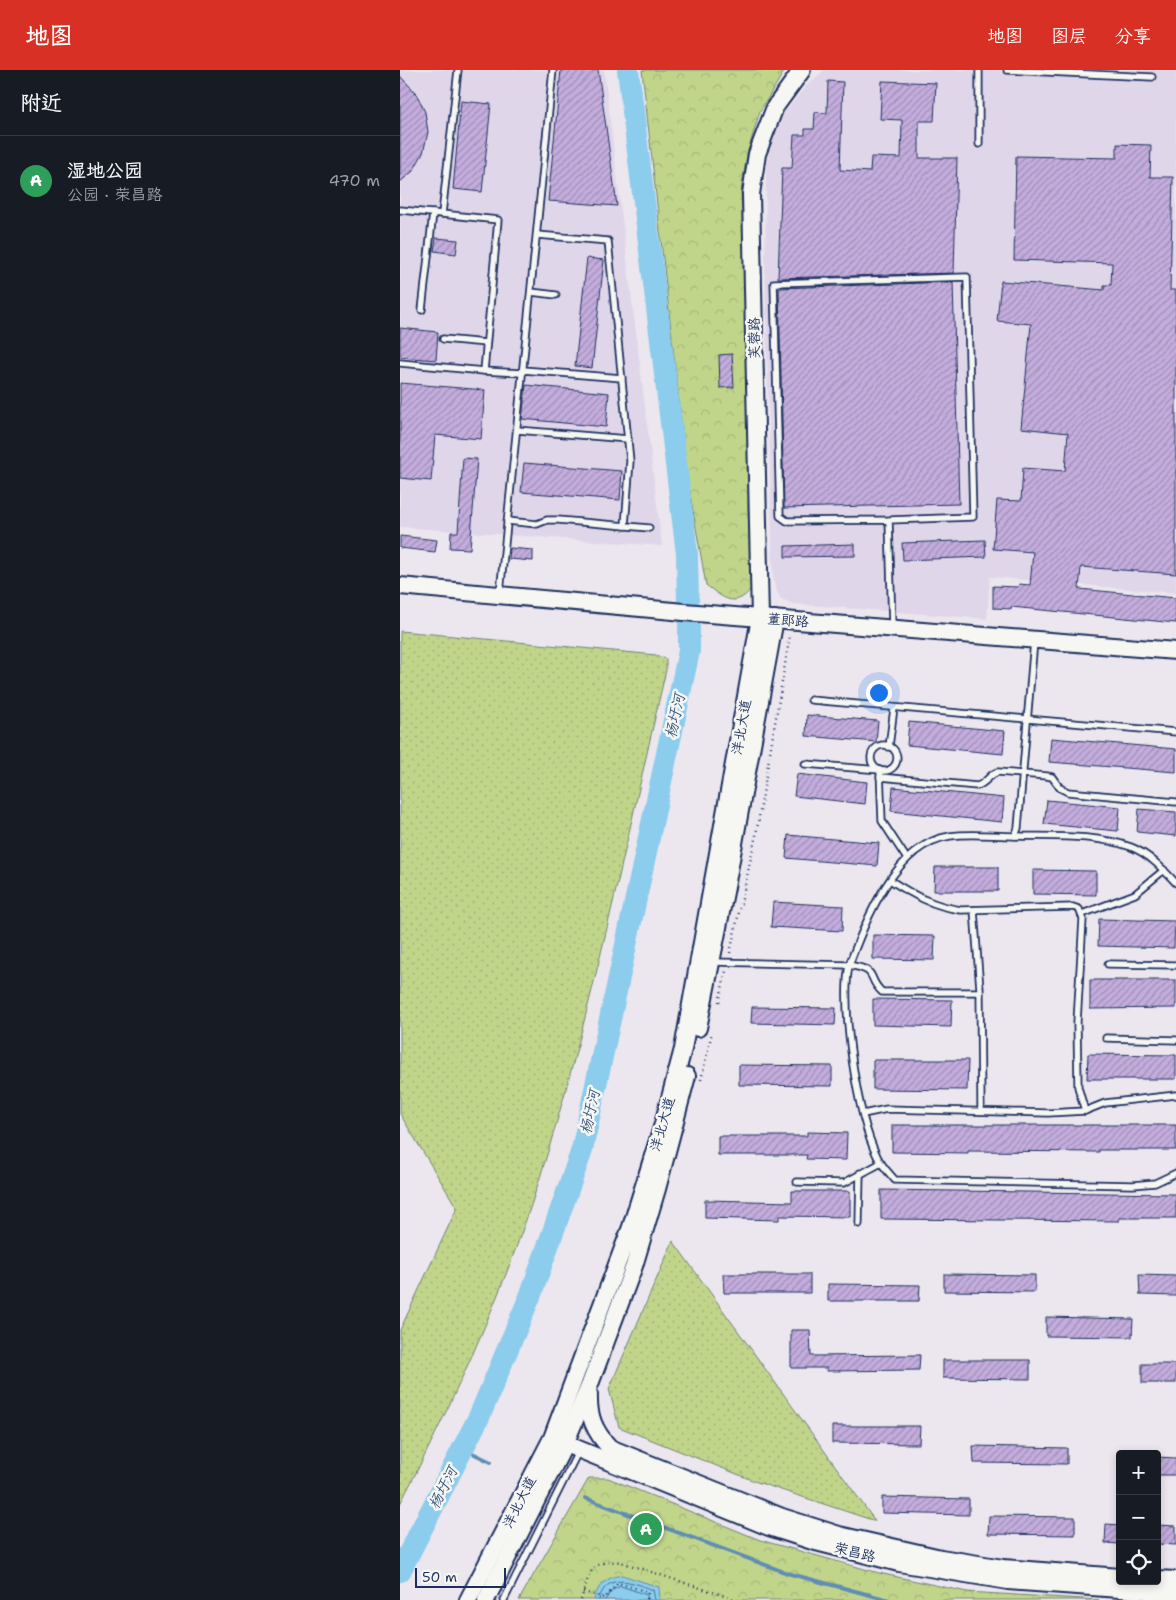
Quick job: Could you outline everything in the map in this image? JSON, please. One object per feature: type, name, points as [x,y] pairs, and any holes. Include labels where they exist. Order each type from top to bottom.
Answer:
[{"type":"street","name":"芙蓉路","points":[[768,619],[751,194],[757,154],[774,107],[802,70]]},
{"type":"street","name":"董郎路","points":[[400,586],[768,619],[1176,651]]},
{"type":"street","name":"洋北大道","points":[[486,1600],[566,1443],[634,1266],[657,1190],[681,1102],[713,962],[768,619]]},
{"type":"street","name":"洋北大道","points":[[468,1600],[566,1443],[663,1124],[683,1049],[713,962]]},
{"type":"street","points":[[590,1384],[588,1409],[592,1424],[610,1448]]},
{"type":"street","name":"荣昌路","points":[[566,1443],[610,1448],[782,1517],[848,1537],[941,1558],[1003,1568],[1116,1577]]},
{"type":"street","name":"荣昌路","points":[[566,1443],[769,1527],[812,1541],[898,1563],[1008,1581],[1176,1593]]},
{"type":"street","points":[[1161,1579],[1176,1580]]},
{"type":"lane","points":[[442,214],[458,70]]},
{"type":"lane","points":[[500,594],[552,70]]},
{"type":"lane","points":[[979,70],[979,144]]},
{"type":"lane","points":[[1007,70],[1152,77]]},
{"type":"lane","points":[[400,210],[498,220],[484,371]]},
{"type":"lane","points":[[422,310],[433,213]]},
{"type":"lane","points":[[537,235],[608,241],[630,461],[624,526]]},
{"type":"lane","points":[[968,277],[973,517],[889,520],[787,521],[780,516],[774,283],[968,277]]},
{"type":"lane","points":[[531,292],[556,295]]},
{"type":"lane","points":[[443,339],[486,343]]},
{"type":"lane","points":[[400,363],[484,371],[523,371],[622,378]]},
{"type":"lane","points":[[517,430],[628,438]]},
{"type":"lane","points":[[507,521],[537,524],[547,520],[558,520],[649,528]]},
{"type":"lane","points":[[889,520],[892,629]]},
{"type":"lane","points":[[1015,836],[1018,828],[1034,640]]},
{"type":"lane","points":[[811,700],[1176,732]]},
{"type":"lane","points":[[889,747],[894,708]]},
{"type":"lane","points":[[805,764],[880,770],[888,770],[897,762],[896,754],[889,747],[879,747],[873,753],[872,761],[880,770],[882,821],[907,859]]},
{"type":"lane","points":[[880,778],[978,786],[984,784],[993,773],[1023,774],[1052,777],[1060,788],[1068,792],[1176,802]]},
{"type":"lane","points":[[1176,883],[1158,864],[1132,847],[1109,842],[1067,837],[1015,836],[950,836],[930,842],[907,859],[890,880],[867,918],[849,965],[846,1006],[863,1114],[871,1142],[881,1163],[896,1180],[902,1182],[1132,1185],[1155,1182],[1176,1173]]},
{"type":"lane","points":[[1082,914],[1135,894],[1164,870]]},
{"type":"lane","points":[[890,880],[929,903],[948,908],[974,910],[1073,907],[1079,909],[1082,914],[1077,1031],[1078,1087],[1085,1110]]},
{"type":"lane","points":[[974,910],[980,992],[980,1111]]},
{"type":"lane","points":[[713,962],[849,965],[865,968],[872,974],[878,988],[882,992],[980,992]]},
{"type":"lane","points":[[1108,964],[1176,965]]},
{"type":"lane","points":[[1106,1038],[1176,1040]]},
{"type":"lane","points":[[863,1114],[887,1108],[1048,1113],[1085,1110],[1105,1103],[1176,1094]]},
{"type":"lane","points":[[797,1182],[844,1183],[881,1163]]},
{"type":"lane","points":[[859,1224],[860,1173]]},
{"type":"lane","points":[[504,1600],[566,1443]]},
{"type":"path","points":[[717,1009],[713,962],[756,835],[792,621]]},
{"type":"path","points":[[700,1085],[713,1028]]},
{"type":"path","points":[[581,1600],[590,1572],[602,1563],[611,1561],[621,1562],[737,1600]]},
{"type":"path","points":[[583,1592],[605,1598],[618,1583],[648,1592],[647,1600]]},
{"type":"shaded area","points":[[400,70],[604,70],[662,546],[400,527]]},
{"type":"shaded area","points":[[824,70],[1176,70],[1176,593],[990,577],[987,619],[793,604],[781,599],[773,578],[765,280],[766,166],[771,143],[785,112],[804,88]]},
{"type":"green space","points":[[642,70],[785,70],[760,111],[747,154],[741,192],[751,404],[748,507],[751,589],[740,599],[734,600],[723,597],[706,585],[688,482]]},
{"type":"green space","points":[[400,631],[656,655],[666,659],[666,670],[591,993],[575,1057],[538,1184],[509,1266],[476,1347],[400,1504],[400,1330],[457,1208],[400,1114]]},
{"type":"green space","points":[[673,1241],[875,1521],[757,1482],[619,1427],[609,1389]]},
{"type":"green space","points":[[589,1478],[608,1478],[760,1540],[879,1573],[967,1592],[1099,1600],[519,1600]]},
{"type":"water","points":[[622,1575],[659,1587],[660,1600],[594,1600],[603,1583]]},
{"type":"building","points":[[561,70],[598,70],[617,206],[548,201]]},
{"type":"building","points":[[400,76],[416,93],[425,112],[428,132],[423,153],[413,171],[400,182]]},
{"type":"building","points":[[828,81],[843,82],[840,170],[870,172],[871,157],[901,158],[902,120],[880,119],[882,81],[936,83],[934,121],[919,121],[919,158],[957,158],[954,273],[778,278],[782,168],[792,168],[794,135],[805,135],[805,129],[814,129],[815,112],[827,113]]},
{"type":"building","points":[[461,101],[491,104],[482,192],[453,189]]},
{"type":"building","points":[[1117,144],[1151,145],[1150,177],[1173,177],[1170,290],[1176,290],[1176,574],[1081,567],[1079,589],[1176,598],[1176,623],[1011,607],[1011,609],[993,608],[993,586],[1018,587],[1019,584],[1030,585],[1033,552],[993,549],[997,500],[1021,501],[1023,468],[1065,471],[1068,433],[1021,428],[1031,324],[997,321],[1001,281],[1104,290],[1104,285],[1111,285],[1112,263],[1014,260],[1016,156],[1117,158]]},
{"type":"building","points":[[436,238],[458,240],[456,254],[434,251]]},
{"type":"building","points":[[587,258],[604,260],[592,368],[575,366]]},
{"type":"building","points":[[953,282],[959,504],[784,508],[779,288]]},
{"type":"building","points":[[400,328],[438,332],[436,360],[400,357]]},
{"type":"building","points":[[732,354],[734,387],[720,388],[719,355]]},
{"type":"building","points":[[400,383],[485,390],[481,439],[435,435],[431,481],[400,478]]},
{"type":"building","points":[[526,385],[609,393],[606,427],[522,419]]},
{"type":"building","points":[[463,458],[477,459],[470,549],[450,548],[451,532],[458,532]]},
{"type":"building","points":[[524,463],[622,471],[620,500],[521,492]]},
{"type":"building","points":[[400,536],[437,540],[435,552],[400,548]]},
{"type":"building","points":[[985,540],[986,557],[903,560],[902,543]]},
{"type":"building","points":[[855,544],[855,556],[785,557],[785,546]]},
{"type":"building","points":[[510,548],[533,550],[533,561],[509,559]]},
{"type":"building","points":[[807,715],[878,721],[876,742],[806,736]]},
{"type":"building","points":[[909,722],[1005,731],[1003,754],[907,745]]},
{"type":"building","points":[[1051,738],[1176,749],[1176,772],[1049,762]]},
{"type":"building","points":[[797,774],[867,782],[865,804],[794,796]]},
{"type":"building","points":[[893,787],[1004,798],[1002,822],[891,811]]},
{"type":"building","points":[[1047,800],[1120,807],[1118,831],[1044,824]]},
{"type":"building","points":[[1139,809],[1176,812],[1176,836],[1137,832]]},
{"type":"building","points":[[788,835],[879,843],[877,866],[786,858]]},
{"type":"building","points":[[935,867],[998,867],[998,891],[934,891]]},
{"type":"building","points":[[1033,870],[1096,871],[1096,895],[1033,894]]},
{"type":"building","points":[[773,902],[843,906],[842,931],[771,927]]},
{"type":"building","points":[[1099,919],[1175,921],[1174,948],[1098,946]]},
{"type":"building","points":[[873,935],[935,936],[934,960],[873,959]]},
{"type":"building","points":[[1090,980],[1176,980],[1176,1008],[1090,1009]]},
{"type":"building","points":[[873,999],[952,1000],[951,1027],[873,1025]]},
{"type":"building","points":[[752,1007],[836,1008],[835,1025],[751,1023]]},
{"type":"building","points":[[1088,1054],[1176,1055],[1176,1079],[1087,1079]]},
{"type":"building","points":[[873,1060],[968,1060],[967,1090],[873,1089]]},
{"type":"building","points":[[739,1065],[832,1066],[832,1086],[739,1085]]},
{"type":"building","points":[[892,1125],[1176,1125],[1176,1150],[1099,1150],[1099,1152],[968,1151],[968,1153],[892,1152]]},
{"type":"building","points":[[807,1132],[847,1133],[846,1160],[806,1159],[807,1155],[718,1155],[718,1136],[807,1136]]},
{"type":"building","points":[[881,1190],[1176,1194],[1176,1218],[1119,1218],[1119,1221],[881,1219]]},
{"type":"building","points":[[792,1191],[850,1191],[850,1217],[779,1216],[779,1220],[705,1218],[705,1200],[792,1202]]},
{"type":"building","points":[[723,1274],[810,1274],[810,1293],[724,1293]]},
{"type":"building","points":[[944,1274],[1035,1275],[1035,1292],[944,1291]]},
{"type":"building","points":[[1139,1275],[1176,1276],[1176,1296],[1140,1295]]},
{"type":"building","points":[[828,1284],[920,1285],[919,1301],[828,1301]]},
{"type":"building","points":[[1046,1317],[1133,1319],[1132,1337],[1046,1336]]},
{"type":"building","points":[[791,1330],[810,1330],[811,1356],[920,1355],[919,1370],[827,1371],[827,1368],[791,1368]]},
{"type":"building","points":[[943,1360],[1030,1360],[1030,1379],[943,1378]]},
{"type":"building","points":[[1142,1364],[1176,1364],[1176,1383],[1142,1383]]},
{"type":"building","points":[[832,1426],[920,1426],[919,1444],[832,1443]]},
{"type":"building","points":[[973,1446],[1067,1448],[1067,1464],[974,1463]]},
{"type":"building","points":[[1161,1457],[1176,1458],[1176,1475],[1161,1475]]},
{"type":"building","points":[[882,1497],[969,1499],[969,1515],[882,1513]]},
{"type":"building","points":[[989,1516],[1075,1517],[1075,1535],[988,1534]]},
{"type":"building","points":[[1106,1524],[1116,1525],[1116,1544],[1105,1543]]},
{"type":"building","points":[[1161,1525],[1176,1526],[1176,1545],[1161,1544]]},
{"type":"waterway","points":[[628,70],[687,554],[688,602]]},
{"type":"waterway","name":"杨圩河","points":[[400,1571],[479,1417],[531,1294],[582,1150],[689,651],[689,624]]},
{"type":"waterway","points":[[462,1448],[491,1462]]},
{"type":"waterway","points":[[585,1498],[787,1573],[889,1600]]},
{"type":"place","name":"湿地公园","points":[[646,1529]]}]
